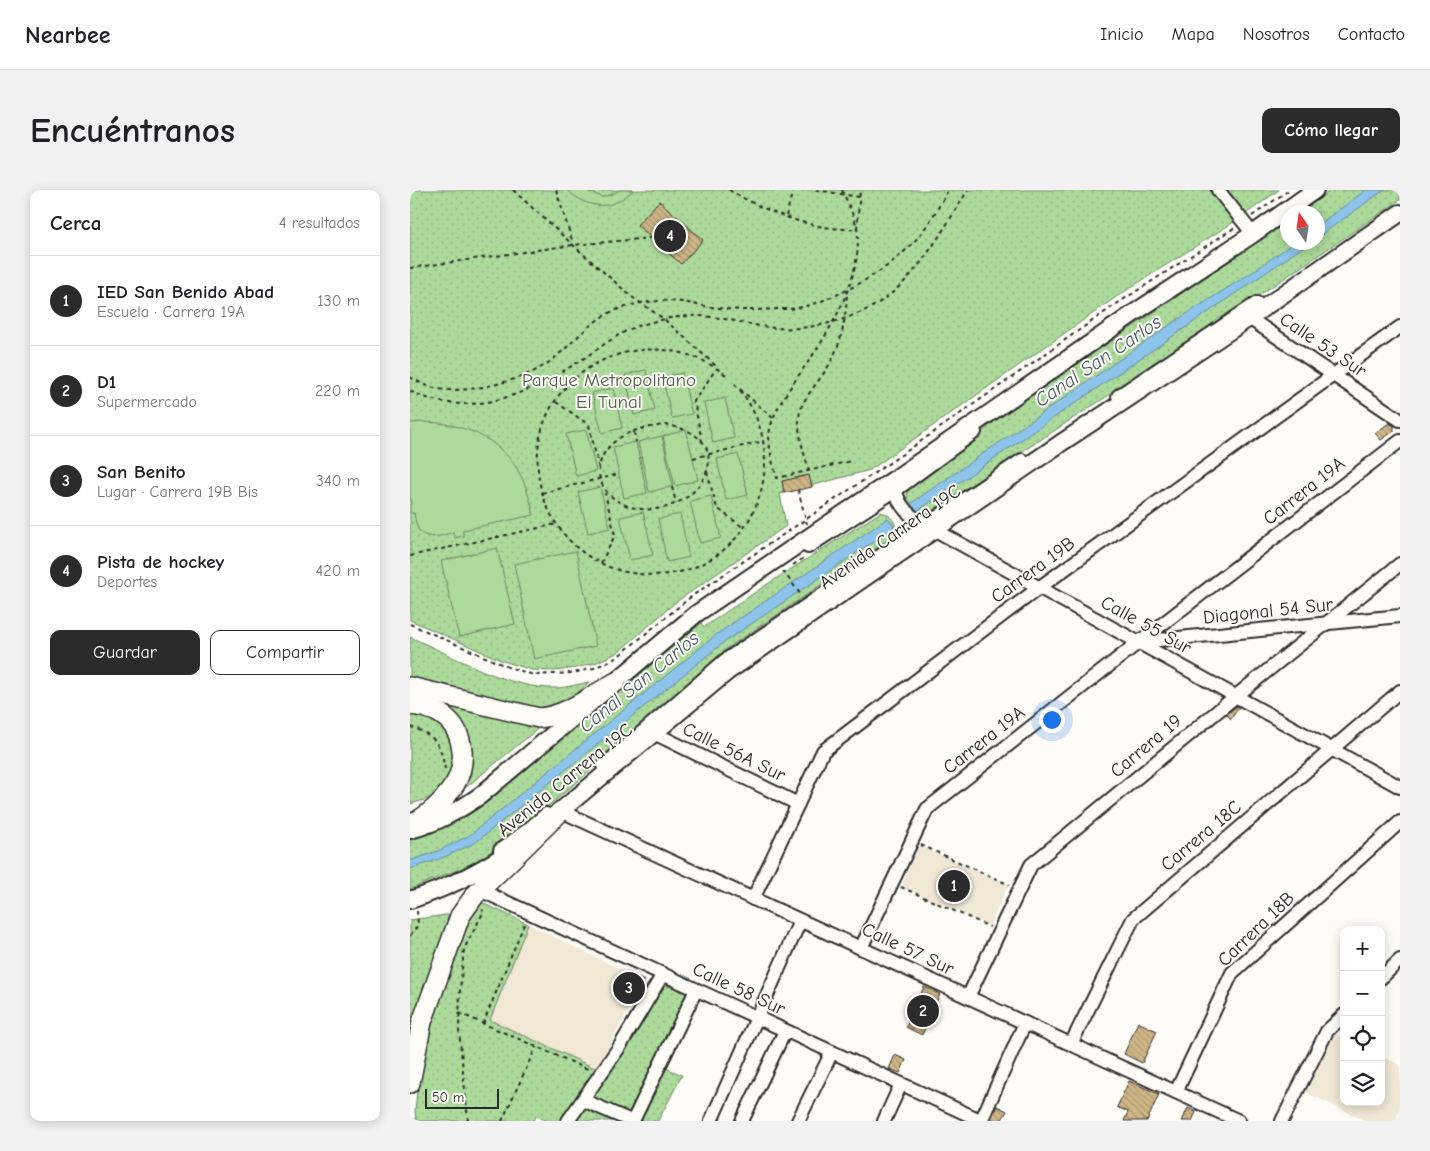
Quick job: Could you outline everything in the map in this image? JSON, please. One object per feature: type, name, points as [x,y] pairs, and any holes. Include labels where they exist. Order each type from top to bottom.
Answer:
[{"type":"highway","points":[[410,688],[538,718],[552,716],[563,711],[616,682]]},
{"type":"highway","points":[[410,705],[424,706],[440,713],[451,722],[459,736],[462,759],[459,775],[448,795],[427,814],[410,825]]},
{"type":"highway","points":[[410,1083],[422,1022],[456,924],[474,896],[561,811]]},
{"type":"main road","points":[[410,830],[453,814],[481,795],[696,614],[809,536],[896,484],[1137,311],[1248,228],[1316,190]]},
{"type":"main road","name":"Avenida Carrera 19C","points":[[416,907],[516,848],[727,672],[930,528],[1250,318],[1400,213]]},
{"type":"street","points":[[1218,190],[1248,228]]},
{"type":"street","points":[[1304,205],[1325,190]]},
{"type":"street","points":[[410,892],[466,870],[505,846],[526,831],[724,661],[930,528],[1400,204]]},
{"type":"street","points":[[410,837],[448,823],[481,802],[515,776],[700,620],[896,484],[943,457],[999,413],[1280,223]]},
{"type":"street","name":"Calle 53 Sur","points":[[1250,318],[1400,420]]},
{"type":"street","name":"Carrera 19B","points":[[753,899],[823,751],[1040,588],[1335,376],[1400,327]]},
{"type":"street","name":"Carrera 19A","points":[[861,948],[927,809],[1139,642],[1400,441]]},
{"type":"street","name":"Calle 55 Sur","points":[[896,484],[898,498],[904,509],[913,518],[1400,787]]},
{"type":"street","name":"Carrera 19","points":[[968,997],[1031,865],[1400,564]]},
{"type":"street","name":"Diagonal 54 Sur","points":[[1139,642],[1400,616]]},
{"type":"street","name":"Carrera 18C","points":[[1071,1044],[1133,919],[1400,691]]},
{"type":"street","name":"Calle 56A Sur","points":[[654,733],[798,804]]},
{"type":"street","name":"Calle 57 Sur","points":[[561,811],[1239,1121]]},
{"type":"street","name":"Carrera 18B","points":[[1176,1092],[1232,973],[1400,822]]},
{"type":"street","name":"Calle 58 Sur","points":[[474,896],[529,913],[982,1121]]},
{"type":"street","points":[[711,1121],[800,921]]},
{"type":"street","points":[[1385,974],[1400,960]]},
{"type":"street","points":[[568,1121],[601,1075],[663,974]]},
{"type":"street","points":[[583,1100],[632,1121],[696,990]]},
{"type":"street","points":[[1282,1121],[1327,1031],[1343,1016]]},
{"type":"street","points":[[982,1121],[1025,1023]]},
{"type":"street","points":[[742,1121],[785,1031]]},
{"type":"street","points":[[798,1121],[832,1052]]},
{"type":"street","points":[[884,1121],[902,1084]]},
{"type":"path","points":[[514,190],[573,245],[641,303],[664,319],[726,375],[698,358],[675,351],[651,349],[627,352],[604,360],[583,372],[565,389],[545,423],[539,447],[538,471],[542,493],[549,510],[567,538],[580,550],[601,563],[637,574],[664,574],[681,571],[714,557],[728,546],[744,528],[754,511],[763,486],[766,460],[760,425],[753,409],[732,381],[774,419]]},
{"type":"path","points":[[556,190],[573,245]]},
{"type":"path","points":[[729,190],[749,202],[786,216],[842,230],[857,229]]},
{"type":"path","points":[[786,216],[793,190]]},
{"type":"path","points":[[816,190],[844,196],[860,197]]},
{"type":"path","points":[[842,190],[857,229]]},
{"type":"path","points":[[851,461],[777,478],[772,462],[770,431],[787,392],[821,344],[834,321],[847,290],[857,258],[860,190]]},
{"type":"path","points":[[410,377],[422,384],[448,390],[507,382],[540,368],[568,347],[587,327],[605,314],[641,303],[660,300],[718,308],[753,310],[801,308],[847,290],[875,274],[910,246],[937,210],[948,190]]},
{"type":"path","points":[[410,391],[439,401],[463,404],[511,397],[540,384],[622,334],[642,324],[664,319],[699,316],[769,328],[793,328],[818,325],[846,318],[871,307],[905,281],[933,245],[968,190]]},
{"type":"path","points":[[410,624],[508,667],[534,674],[573,673],[594,668],[616,658],[692,596],[914,446],[1115,305],[1248,228],[1289,190]]},
{"type":"path","points":[[410,268],[573,245],[651,238]]},
{"type":"path","points":[[808,471],[799,423],[800,409],[829,364],[839,342],[846,318],[847,290]]},
{"type":"path","points":[[702,442],[691,432],[679,427],[665,425],[633,431],[618,439],[603,455],[599,479],[609,496],[620,503],[636,508],[658,508],[676,503],[695,491],[705,479],[709,466],[694,401],[716,368]]},
{"type":"path","points":[[556,402],[589,425],[600,472]]},
{"type":"path","points":[[633,431],[636,442]]},
{"type":"path","points":[[693,458],[764,441]]},
{"type":"path","points":[[707,472],[717,508],[744,528]]},
{"type":"path","points":[[542,493],[619,474]]},
{"type":"path","points":[[795,474],[796,478]]},
{"type":"path","points":[[672,487],[676,503]]},
{"type":"path","points":[[601,563],[615,535],[605,490]]},
{"type":"path","points":[[798,490],[809,536]]},
{"type":"path","points":[[410,556],[557,524]]},
{"type":"path","points":[[783,571],[804,599]]},
{"type":"path","points":[[410,727],[432,737],[441,748],[445,771]]},
{"type":"path","points":[[912,841],[1020,890]]},
{"type":"path","points":[[892,883],[1000,931]]},
{"type":"path","points":[[468,1121],[459,1013],[464,949],[484,912],[474,896]]},
{"type":"path","points":[[410,936],[418,925],[416,907]]},
{"type":"path","points":[[483,1024],[529,913]]},
{"type":"path","points":[[459,1013],[601,1075]]},
{"type":"path","points":[[502,1121],[536,1047]]},
{"type":"shaded area","points":[[919,845],[1008,885],[990,926],[901,887]]},
{"type":"shaded area","points":[[528,924],[626,972],[615,994],[632,1003],[597,1069],[490,1020]]},
{"type":"shaded area","points":[[1334,1034],[1340,1036],[1340,1106],[1385,1106],[1385,1058],[1400,1065],[1400,1110],[1395,1121],[1366,1121],[1305,1092]]},
{"type":"green space","name":"Parque Metropolitano El Tunal","points":[[410,190],[1279,190],[1240,218],[1119,295],[870,470],[780,494],[786,526],[676,602],[617,653],[595,663],[555,671],[532,670],[503,661],[410,620]]},
{"type":"green space","points":[[567,190],[584,190],[602,197],[620,190],[633,190],[617,202],[609,205],[600,205],[575,197]]},
{"type":"green space","points":[[1331,190],[1400,190],[1400,200],[1178,350],[925,515],[920,514],[910,505],[907,497],[909,488],[952,457],[1001,416],[1280,227],[1280,250],[1325,250],[1325,205],[1311,205]]},
{"type":"green space","points":[[646,370],[655,410],[634,415],[625,375]]},
{"type":"green space","points":[[682,373],[692,414],[672,418],[662,377]]},
{"type":"green space","points":[[613,388],[622,428],[602,433],[592,393]]},
{"type":"green space","points":[[725,398],[734,438],[713,443],[704,403]]},
{"type":"green space","points":[[422,422],[451,425],[465,429],[478,434],[502,451],[512,461],[520,474],[534,515],[463,530],[463,536],[455,538],[453,532],[434,536],[421,533],[417,527],[414,513],[410,513],[410,504],[412,503],[410,497],[410,423]]},
{"type":"green space","points":[[586,430],[596,471],[576,476],[566,434]]},
{"type":"green space","points":[[686,430],[698,480],[675,486],[663,436]]},
{"type":"green space","points":[[662,436],[673,486],[649,492],[638,442]]},
{"type":"green space","points":[[636,442],[647,493],[624,498],[613,447]]},
{"type":"green space","points":[[738,454],[748,495],[726,500],[717,459]]},
{"type":"green space","points":[[600,487],[610,528],[588,533],[578,492]]},
{"type":"green space","points":[[711,496],[721,538],[700,543],[690,501]]},
{"type":"green space","points":[[643,512],[653,555],[630,560],[620,517]]},
{"type":"green space","points":[[881,512],[891,517],[894,522],[896,533],[892,537],[722,652],[725,657],[507,841],[472,864],[410,889],[410,840],[456,821],[497,793],[701,623],[704,627]]},
{"type":"green space","points":[[680,514],[689,557],[667,562],[658,519]]},
{"type":"green space","points":[[497,548],[515,624],[459,637],[441,561]]},
{"type":"green space","points":[[576,551],[596,646],[534,659],[514,564]]},
{"type":"green space","points":[[410,637],[482,670],[520,684],[558,688],[589,682],[562,704],[540,710],[410,681]]},
{"type":"green space","points":[[410,693],[546,722],[453,798],[467,739]]},
{"type":"green space","points":[[410,710],[430,713],[453,732],[457,765],[442,795],[410,804]]},
{"type":"green space","points":[[478,901],[528,924],[490,1020],[597,1069],[559,1121],[548,1121],[536,1116],[534,1121],[416,1121],[415,1110],[422,1046],[459,930]]},
{"type":"green space","points":[[453,914],[410,1038],[410,920]]},
{"type":"green space","points":[[664,984],[690,995],[657,1064],[682,1075],[658,1121],[573,1121]]},
{"type":"water","points":[[1366,190],[1384,190],[1325,232],[1325,220]]},
{"type":"water","points":[[1283,250],[1299,250],[916,512],[910,504],[1177,320]]},
{"type":"water","points":[[888,518],[895,527],[723,643],[475,843],[442,858],[410,869],[410,861],[438,851],[470,835],[717,634]]},
{"type":"building","points":[[659,201],[703,240],[681,264],[637,225]]},
{"type":"building","points":[[1389,423],[1394,426],[1394,431],[1381,440],[1375,433]]},
{"type":"building","points":[[809,475],[812,487],[784,493],[782,481]]},
{"type":"building","points":[[1237,706],[1239,707],[1231,719],[1226,714]]},
{"type":"building","points":[[626,972],[644,981],[632,1003],[614,994]]},
{"type":"building","points":[[924,987],[940,994],[922,1035],[906,1027]]},
{"type":"building","points":[[1138,1022],[1157,1031],[1142,1063],[1124,1054]]},
{"type":"building","points":[[895,1055],[906,1060],[900,1073],[889,1069]]},
{"type":"building","points":[[1129,1081],[1159,1094],[1147,1121],[1124,1121],[1128,1112],[1117,1107]]},
{"type":"building","points":[[997,1106],[1007,1111],[1001,1121],[994,1121],[991,1118]]},
{"type":"building","points":[[1188,1108],[1196,1112],[1192,1121],[1182,1121]]},
{"type":"place","name":"Pista de hockey","points":[[670,236]]},
{"type":"place","name":"IED San Benido Abad","points":[[954,886]]},
{"type":"place","name":"San Benito","points":[[629,988]]},
{"type":"place","name":"D1","points":[[923,1011]]},
{"type":"water label","name":"Canal San Carlos","points":[[1098,361]]},
{"type":"water label","name":"Canal San Carlos","points":[[639,682]]}]
